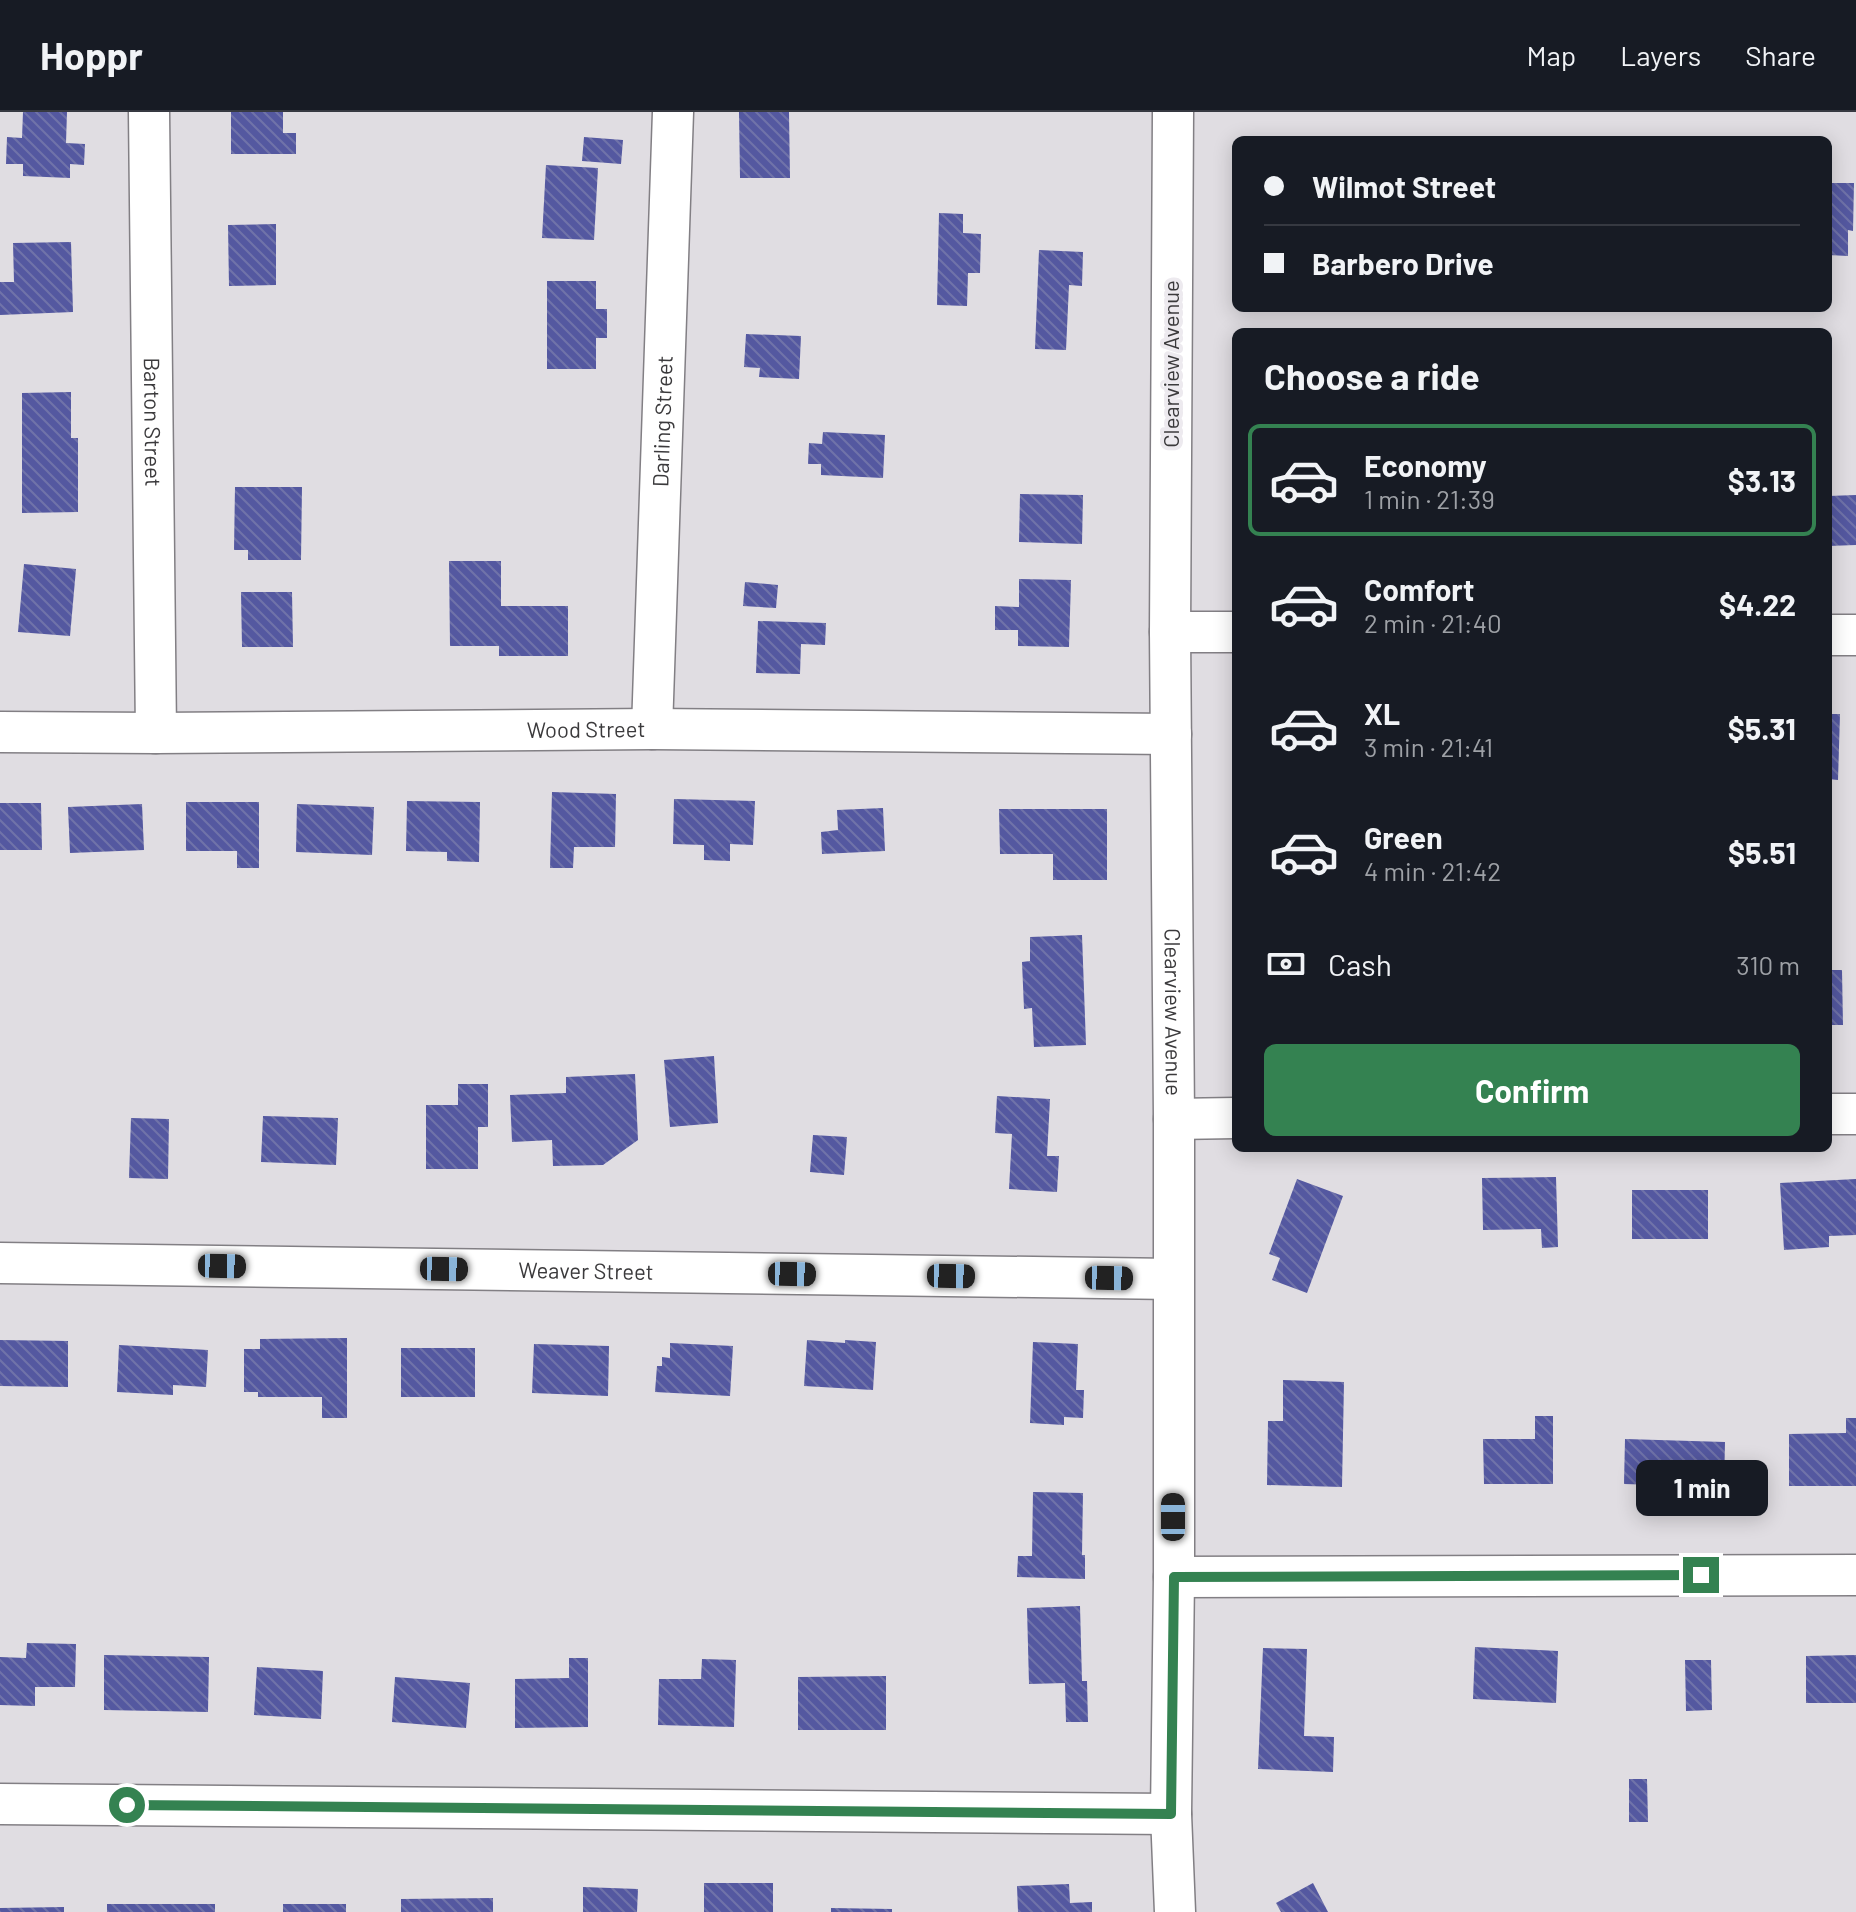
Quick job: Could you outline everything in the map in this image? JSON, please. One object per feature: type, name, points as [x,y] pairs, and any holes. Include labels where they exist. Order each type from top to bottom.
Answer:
[{"type":"street","name":"Barton Street","points":[[149,112],[156,733]]},
{"type":"street","name":"Darling Street","points":[[652,729],[673,112]]},
{"type":"street","name":"Clearview Avenue","points":[[1173,112],[1170,632],[1174,1577],[1171,1814],[1175,1912]]},
{"type":"street","points":[[1170,632],[1232,632]]},
{"type":"street","points":[[1832,635],[1856,635]]},
{"type":"street","name":"Wood Street","points":[[0,732],[652,729],[1171,734]]},
{"type":"street","points":[[1832,1114],[1856,1114]]},
{"type":"street","points":[[1174,1119],[1232,1118]]},
{"type":"street","name":"Weaver Street","points":[[0,1263],[1173,1279]]},
{"type":"street","points":[[1174,1577],[1856,1575]]},
{"type":"street","points":[[0,1804],[1171,1814]]},
{"type":"building","points":[[23,112],[67,112],[66,143],[85,144],[84,165],[70,164],[70,178],[23,176],[23,164],[6,164],[7,137],[22,138]]},
{"type":"building","points":[[231,112],[283,112],[283,133],[296,133],[296,154],[231,154]]},
{"type":"building","points":[[739,112],[789,112],[790,178],[740,178]]},
{"type":"building","points":[[584,137],[623,140],[621,164],[582,161]]},
{"type":"building","points":[[546,165],[598,168],[594,240],[542,238]]},
{"type":"building","points":[[1832,183],[1854,183],[1853,231],[1848,230],[1848,256],[1832,255]]},
{"type":"building","points":[[939,213],[963,214],[963,233],[981,234],[980,273],[968,273],[967,306],[937,305]]},
{"type":"building","points":[[276,224],[276,285],[229,286],[228,225]]},
{"type":"building","points":[[71,242],[73,312],[0,315],[0,282],[14,282],[13,243]]},
{"type":"building","points":[[1039,250],[1083,252],[1082,286],[1069,285],[1066,350],[1035,349]]},
{"type":"building","points":[[547,281],[596,281],[596,309],[607,309],[607,338],[596,338],[596,369],[547,369]]},
{"type":"building","points":[[746,334],[801,336],[799,379],[759,377],[760,368],[744,367]]},
{"type":"building","points":[[71,392],[71,438],[78,438],[78,512],[22,513],[22,393]]},
{"type":"building","points":[[823,432],[885,435],[883,478],[821,475],[821,464],[808,464],[809,443],[822,444]]},
{"type":"building","points":[[235,487],[302,487],[301,560],[248,560],[248,550],[234,550]]},
{"type":"building","points":[[1020,494],[1083,495],[1082,544],[1019,542]]},
{"type":"building","points":[[1856,495],[1856,545],[1832,546],[1832,496]]},
{"type":"building","points":[[449,561],[501,561],[501,606],[568,606],[568,656],[499,656],[499,646],[450,646]]},
{"type":"building","points":[[24,564],[76,569],[70,636],[18,632]]},
{"type":"building","points":[[1019,579],[1071,580],[1069,647],[1018,646],[1018,630],[995,630],[995,606],[1019,607]]},
{"type":"building","points":[[745,582],[778,585],[776,608],[743,606]]},
{"type":"building","points":[[241,592],[292,592],[293,647],[242,647]]},
{"type":"building","points":[[758,621],[826,623],[825,645],[801,644],[800,674],[756,673]]},
{"type":"building","points":[[1832,714],[1840,714],[1838,780],[1832,779]]},
{"type":"building","points":[[552,792],[616,794],[615,847],[574,847],[573,868],[550,868]]},
{"type":"building","points":[[674,799],[755,801],[753,845],[730,844],[730,861],[704,860],[704,845],[673,844]]},
{"type":"building","points":[[407,801],[480,802],[479,862],[447,861],[447,852],[406,851]]},
{"type":"building","points":[[186,802],[259,802],[259,868],[237,868],[237,851],[186,851]]},
{"type":"building","points":[[0,803],[41,803],[42,850],[0,850]]},
{"type":"building","points":[[142,804],[144,850],[70,853],[68,807]]},
{"type":"building","points":[[297,804],[374,807],[372,855],[296,852]]},
{"type":"building","points":[[883,808],[885,851],[822,854],[821,832],[838,830],[837,810]]},
{"type":"building","points":[[999,809],[1107,809],[1107,880],[1053,880],[1053,854],[1000,854]]},
{"type":"building","points":[[1082,935],[1086,1045],[1034,1047],[1032,1008],[1024,1009],[1022,962],[1030,961],[1030,937]]},
{"type":"building","points":[[1832,970],[1842,970],[1843,1025],[1832,1025]]},
{"type":"building","points":[[714,1056],[718,1123],[670,1127],[664,1060]]},
{"type":"building","points":[[635,1074],[638,1140],[603,1165],[553,1166],[552,1140],[512,1142],[510,1095],[566,1093],[566,1077]]},
{"type":"building","points":[[458,1084],[488,1084],[488,1127],[478,1127],[478,1169],[426,1169],[426,1105],[458,1105]]},
{"type":"building","points":[[997,1096],[1050,1099],[1047,1156],[1059,1156],[1057,1192],[1009,1189],[1012,1134],[995,1133]]},
{"type":"building","points":[[263,1116],[338,1118],[336,1165],[261,1162]]},
{"type":"building","points":[[131,1118],[169,1119],[168,1179],[129,1178]]},
{"type":"building","points":[[813,1135],[847,1137],[844,1175],[810,1172]]},
{"type":"building","points":[[1556,1177],[1558,1247],[1542,1248],[1541,1229],[1483,1230],[1482,1178]]},
{"type":"building","points":[[1297,1179],[1343,1196],[1307,1293],[1272,1280],[1280,1258],[1269,1254]]},
{"type":"building","points":[[1856,1179],[1856,1235],[1829,1236],[1829,1247],[1784,1250],[1780,1183]]},
{"type":"building","points":[[1632,1190],[1708,1190],[1708,1239],[1632,1239]]},
{"type":"building","points":[[347,1338],[347,1418],[322,1418],[322,1397],[258,1397],[258,1392],[244,1392],[244,1349],[260,1349],[260,1339]]},
{"type":"building","points":[[0,1340],[68,1341],[68,1387],[0,1386]]},
{"type":"building","points":[[807,1340],[876,1342],[873,1390],[804,1386]]},
{"type":"building","points":[[1033,1342],[1078,1344],[1076,1390],[1084,1390],[1083,1418],[1064,1417],[1064,1425],[1030,1423]]},
{"type":"building","points":[[670,1343],[733,1346],[730,1396],[655,1392],[657,1366],[662,1366],[662,1357],[670,1358]]},
{"type":"building","points":[[534,1344],[609,1346],[608,1396],[532,1393]]},
{"type":"building","points":[[119,1345],[208,1350],[206,1387],[173,1385],[173,1395],[117,1392]]},
{"type":"building","points":[[401,1348],[475,1348],[475,1397],[401,1397]]},
{"type":"building","points":[[1283,1380],[1344,1382],[1342,1487],[1267,1485],[1268,1421],[1283,1421]]},
{"type":"building","points":[[1535,1416],[1553,1416],[1553,1484],[1484,1484],[1483,1439],[1535,1439]]},
{"type":"building","points":[[1846,1418],[1856,1418],[1856,1486],[1789,1486],[1789,1434],[1846,1433]]},
{"type":"building","points":[[1625,1439],[1725,1442],[1724,1487],[1624,1484]]},
{"type":"building","points":[[1033,1492],[1083,1493],[1082,1555],[1085,1555],[1085,1579],[1017,1577],[1018,1556],[1032,1556]]},
{"type":"building","points":[[1080,1606],[1082,1681],[1087,1681],[1088,1722],[1066,1722],[1065,1683],[1029,1684],[1027,1608]]},
{"type":"building","points":[[27,1643],[76,1644],[75,1687],[35,1687],[35,1706],[0,1705],[0,1657],[26,1658]]},
{"type":"building","points":[[1475,1647],[1558,1651],[1556,1703],[1473,1699]]},
{"type":"building","points":[[1263,1648],[1307,1649],[1304,1736],[1334,1737],[1333,1772],[1258,1769]]},
{"type":"building","points":[[104,1655],[209,1657],[208,1712],[104,1710]]},
{"type":"building","points":[[1856,1655],[1856,1703],[1806,1703],[1806,1656]]},
{"type":"building","points":[[569,1658],[588,1658],[588,1727],[515,1728],[515,1679],[569,1678]]},
{"type":"building","points":[[702,1659],[736,1660],[734,1727],[658,1725],[659,1679],[701,1679]]},
{"type":"building","points":[[1685,1660],[1711,1660],[1712,1710],[1686,1711]]},
{"type":"building","points":[[257,1667],[323,1671],[321,1719],[254,1715]]},
{"type":"building","points":[[886,1676],[886,1730],[798,1730],[798,1677]]},
{"type":"building","points":[[395,1677],[470,1683],[466,1728],[392,1722]]},
{"type":"building","points":[[1629,1779],[1647,1779],[1648,1822],[1629,1822]]},
{"type":"building","points":[[704,1883],[773,1883],[773,1912],[704,1912]]},
{"type":"building","points":[[1313,1883],[1328,1912],[1281,1912],[1276,1903]]},
{"type":"building","points":[[1069,1884],[1070,1903],[1092,1902],[1092,1912],[1018,1912],[1017,1886]]},
{"type":"building","points":[[583,1887],[638,1889],[637,1912],[583,1912]]},
{"type":"building","points":[[493,1898],[493,1912],[401,1912],[401,1899]]},
{"type":"building","points":[[107,1904],[215,1904],[215,1912],[107,1912]]},
{"type":"building","points":[[283,1904],[346,1904],[346,1912],[283,1912]]},
{"type":"building","points":[[64,1907],[64,1912],[0,1912],[0,1908]]},
{"type":"building","points":[[831,1908],[892,1909],[892,1912],[831,1912]]},
{"type":"route","points":[[127,1805],[1171,1814],[1174,1577],[1701,1575]]}]
